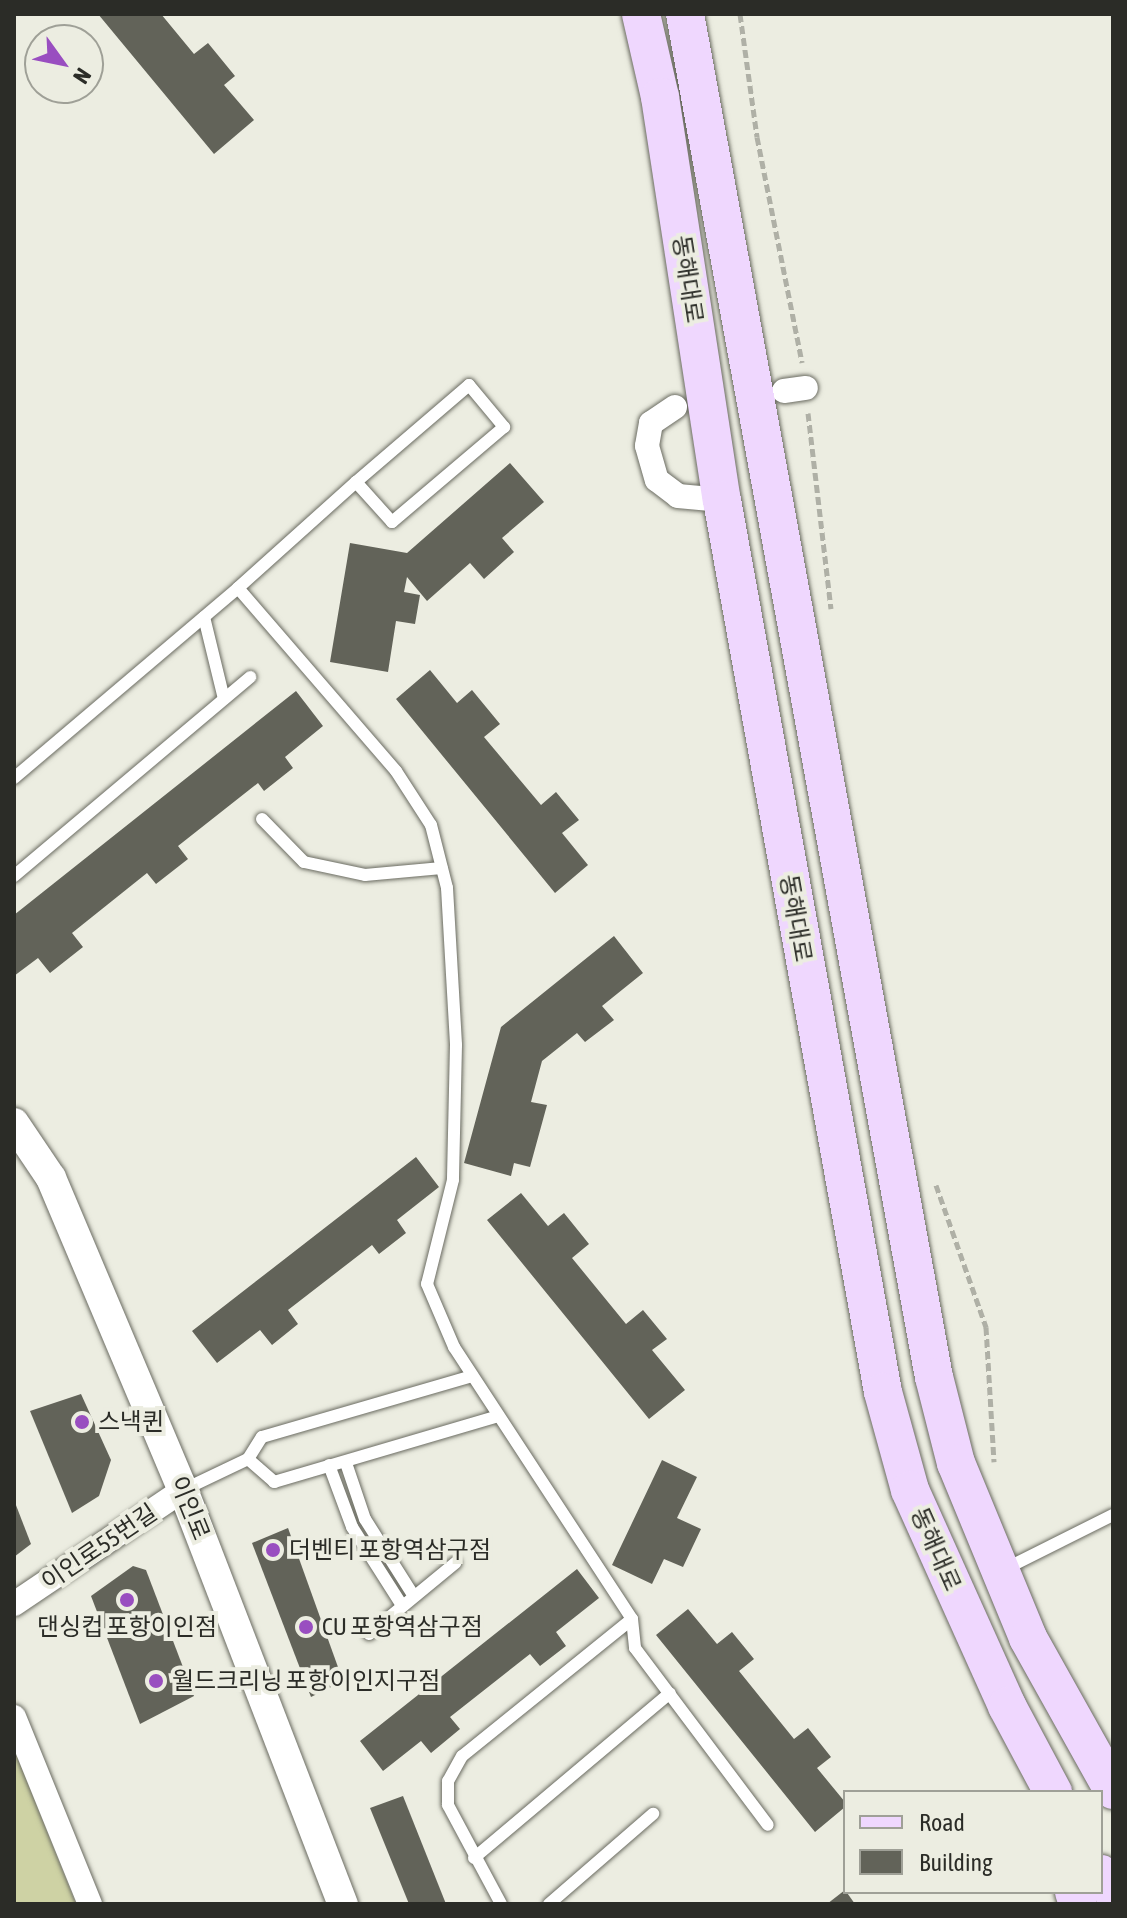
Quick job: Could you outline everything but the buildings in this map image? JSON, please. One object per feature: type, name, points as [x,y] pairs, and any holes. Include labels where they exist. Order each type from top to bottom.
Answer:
[{"type":"main road","name":"동해대로","points":[[641,14],[660,97],[722,500],[883,1392],[910,1490],[1007,1706],[1052,1790]]},
{"type":"main road","points":[[685,14],[934,1377],[956,1463],[1035,1652],[1112,1787]]},
{"type":"main road","points":[[1007,1706],[1023,1790]]},
{"type":"street","points":[[675,407],[651,423],[647,446],[657,480],[678,496],[722,500]]},
{"type":"street","name":"이인로","points":[[14,1123],[51,1178],[183,1490],[343,1904]]},
{"type":"street","name":"이인로55번길","points":[[14,1604],[183,1490]]},
{"type":"street","points":[[14,1717],[90,1904]]},
{"type":"lane","points":[[14,778],[238,588],[356,482],[469,385],[504,427],[392,522],[356,482]]},
{"type":"lane","points":[[238,588],[396,771],[431,825],[447,888],[456,1045],[453,1180],[427,1284],[454,1347],[632,1619],[635,1648],[768,1825]]},
{"type":"lane","points":[[204,617],[224,699]]},
{"type":"lane","points":[[14,876],[250,677]]},
{"type":"lane","points":[[262,819],[304,862],[365,875],[442,868]]},
{"type":"lane","points":[[183,1490],[248,1459],[262,1437],[472,1376]]},
{"type":"lane","points":[[248,1459],[274,1482],[498,1416]]},
{"type":"lane","points":[[346,1463],[365,1519],[413,1595]]},
{"type":"lane","points":[[329,1465],[352,1527],[401,1604]]},
{"type":"lane","points":[[1001,1571],[1113,1515]]},
{"type":"lane","points":[[369,1634],[401,1604],[455,1563]]},
{"type":"lane","points":[[501,1904],[448,1805],[448,1781],[462,1756],[632,1619]]},
{"type":"lane","points":[[474,1858],[670,1693]]},
{"type":"lane","points":[[549,1904],[653,1814]]},
{"type":"path","points":[[740,14],[795,389],[812,467],[831,610]]},
{"type":"path","points":[[931,1172],[986,1327],[995,1464]]},
{"type":"green space","points":[[14,1749],[76,1904],[14,1904]]},
{"type":"place","name":"스낵퀸","points":[[82,1422]]},
{"type":"place","name":"더벤티 포항역삼구점","points":[[273,1550]]},
{"type":"place","name":"댄싱컵 포항이인점","points":[[127,1600]]},
{"type":"place","name":"CU 포항역삼구점","points":[[306,1627]]},
{"type":"place","name":"월드크리닝 포항이인지구점","points":[[156,1681]]}]
